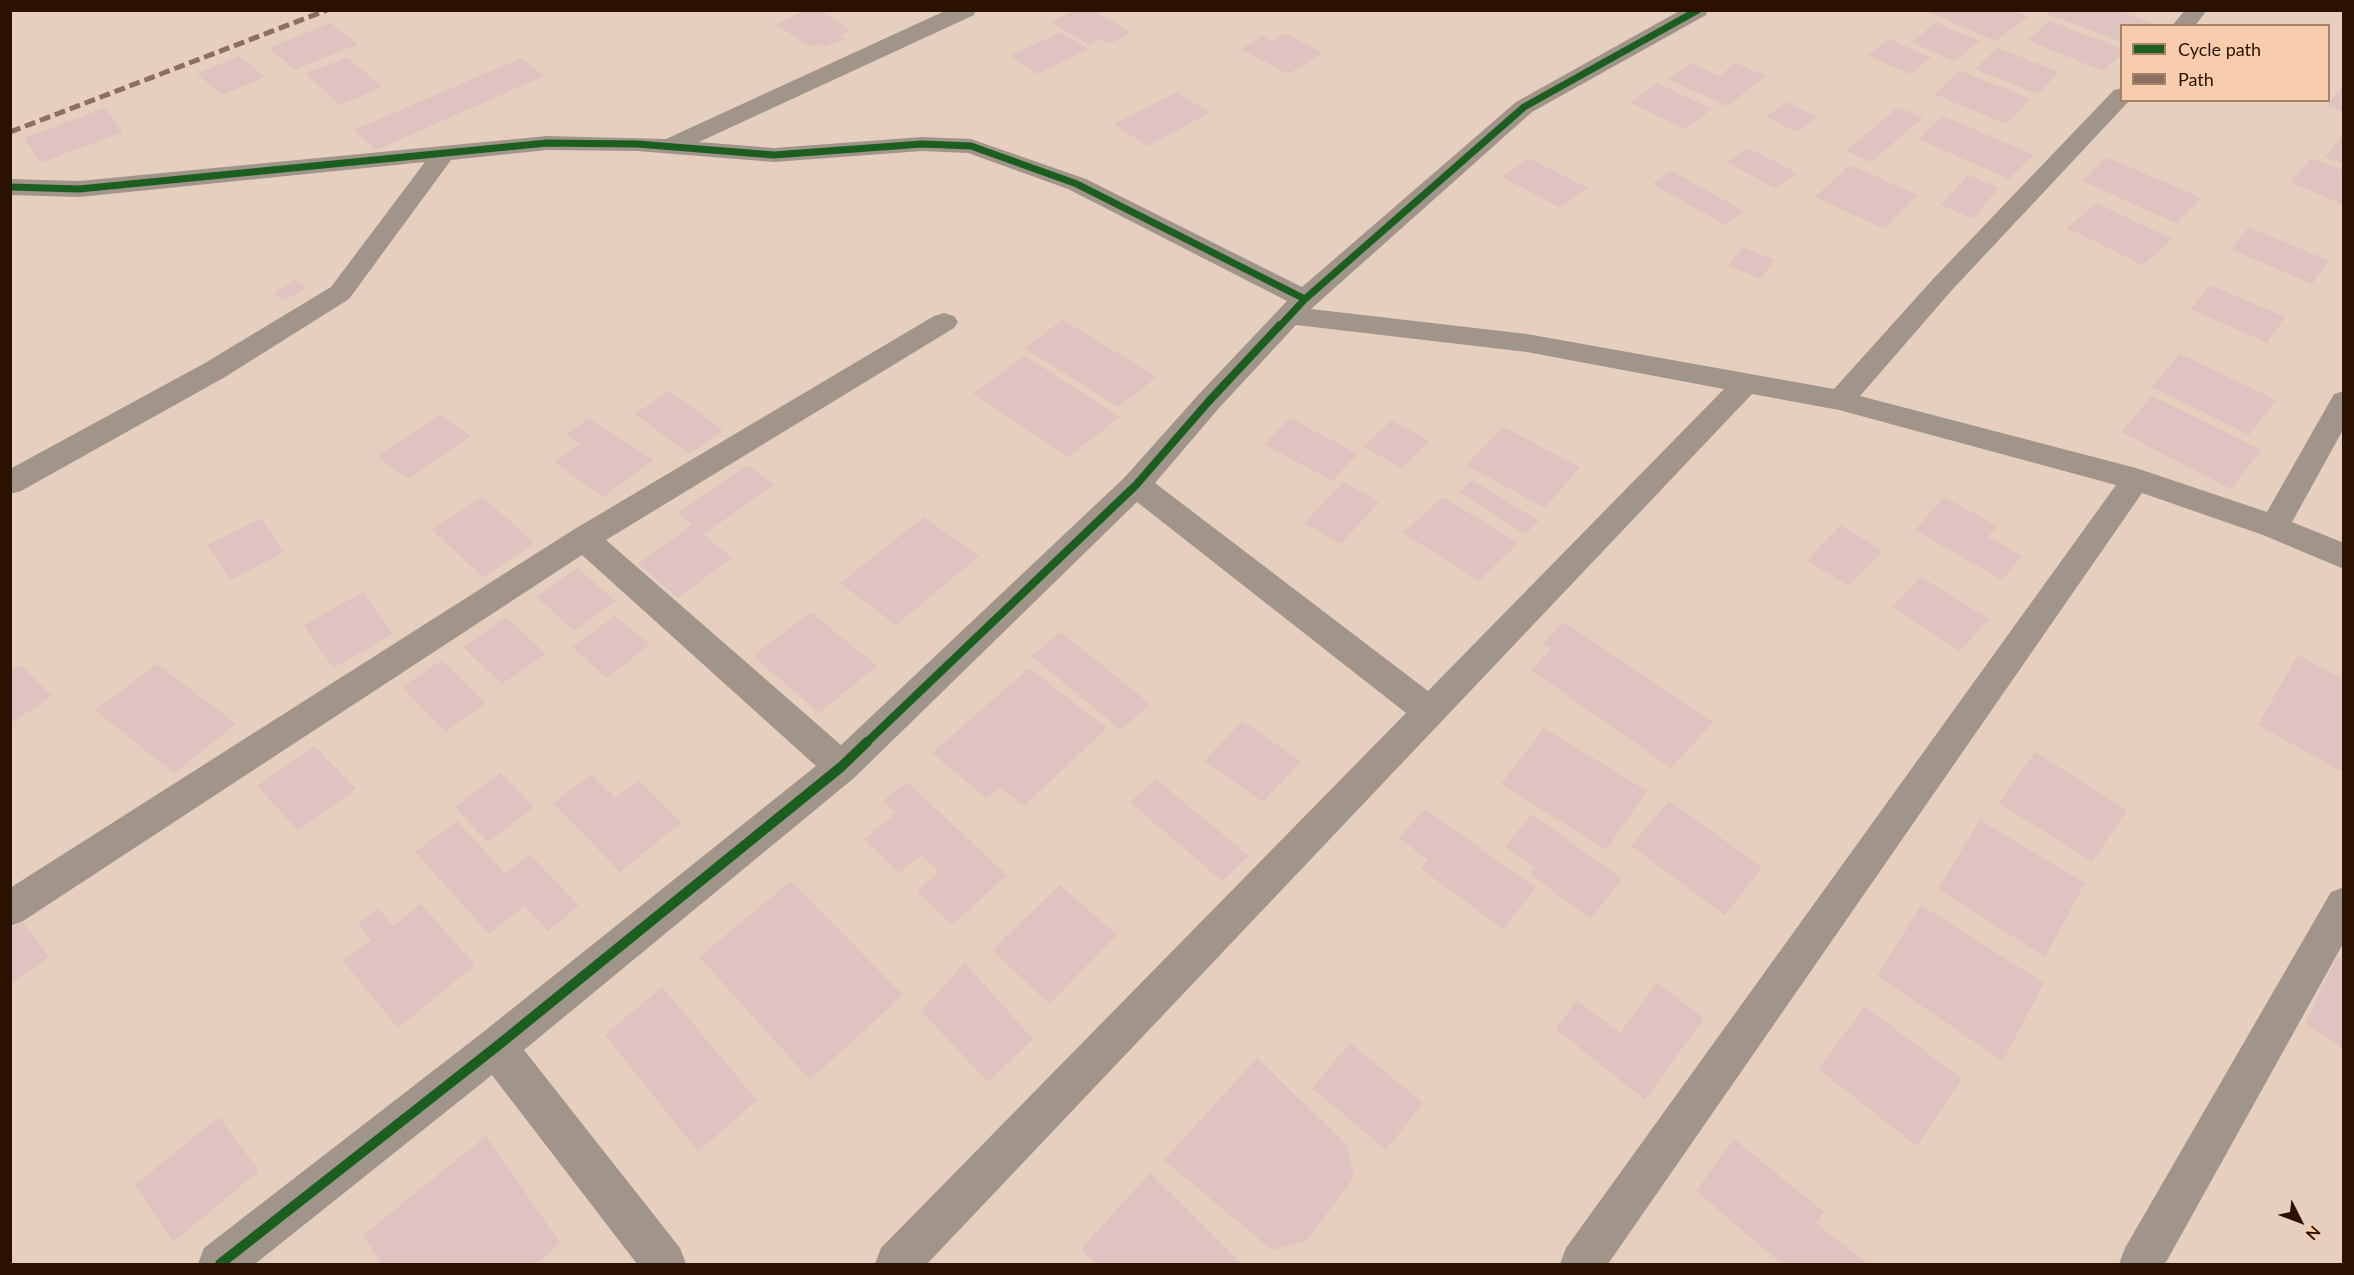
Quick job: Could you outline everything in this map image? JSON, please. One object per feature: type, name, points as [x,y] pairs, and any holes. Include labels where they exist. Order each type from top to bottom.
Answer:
[{"type":"street","points":[[669,147],[966,10]]},
{"type":"street","points":[[2186,24],[2197,10]]},
{"type":"street","points":[[220,1264],[496,1047],[841,768],[1136,485],[1209,401],[1299,308],[1524,108],[1684,13]]},
{"type":"street","points":[[1840,400],[1943,284],[2120,96]]},
{"type":"street","points":[[10,187],[79,189],[547,143],[669,147],[774,155],[922,144],[971,146],[1077,184],[1299,308],[1527,343],[1840,400],[1918,423],[2136,479],[2274,528],[2343,557]]},
{"type":"street","points":[[10,483],[215,370],[340,293],[444,153]]},
{"type":"street","points":[[10,909],[584,538],[944,322]]},
{"type":"street","points":[[897,1264],[1747,382]]},
{"type":"street","points":[[2274,528],[2343,401]]},
{"type":"street","points":[[1582,1264],[2136,479]]},
{"type":"street","points":[[1136,485],[1429,711]]},
{"type":"street","points":[[584,538],[841,768]]},
{"type":"street","points":[[2141,1264],[2343,904]]},
{"type":"street","points":[[496,1047],[664,1264]]},
{"type":"building","points":[[806,10],[819,10],[850,30],[839,36],[843,39],[825,47],[819,43],[810,47],[776,24]]},
{"type":"building","points":[[1076,10],[1094,10],[1131,33],[1109,44],[1102,39],[1088,45],[1051,22]]},
{"type":"building","points":[[1925,10],[2013,10],[2028,17],[1995,41]]},
{"type":"building","points":[[2051,10],[2118,10],[2154,24],[2120,24],[2120,41],[2047,14]]},
{"type":"building","points":[[2050,21],[2120,48],[2120,56],[2103,71],[2027,40]]},
{"type":"building","points":[[331,23],[357,44],[295,70],[269,48]]},
{"type":"building","points":[[1936,23],[1980,41],[1955,61],[1911,42]]},
{"type":"building","points":[[1060,32],[1088,49],[1038,74],[1010,56]]},
{"type":"building","points":[[1285,33],[1323,53],[1288,74],[1241,49],[1263,36],[1272,41]]},
{"type":"building","points":[[1889,39],[1932,58],[1910,74],[1867,55]]},
{"type":"building","points":[[1997,48],[2059,72],[2038,94],[1975,69]]},
{"type":"building","points":[[239,56],[265,77],[222,95],[197,74]]},
{"type":"building","points":[[347,57],[382,87],[340,105],[306,74]]},
{"type":"building","points":[[521,58],[544,76],[376,150],[354,130]]},
{"type":"building","points":[[1691,63],[1719,76],[1736,63],[1766,76],[1727,106],[1668,79]]},
{"type":"building","points":[[1960,71],[2031,99],[2006,124],[1934,94]]},
{"type":"building","points":[[1657,83],[1712,109],[1685,129],[1630,103]]},
{"type":"building","points":[[2344,88],[2344,112],[2326,106]]},
{"type":"building","points":[[1177,92],[1210,113],[1147,146],[1114,124]]},
{"type":"building","points":[[1786,102],[1817,117],[1797,132],[1766,117]]},
{"type":"building","points":[[1898,107],[1923,118],[1871,162],[1846,151]]},
{"type":"building","points":[[105,108],[123,132],[40,163],[24,138]]},
{"type":"building","points":[[1943,116],[2034,155],[2009,179],[1918,139]]},
{"type":"building","points":[[2344,134],[2344,164],[2325,157]]},
{"type":"building","points":[[1749,148],[1797,173],[1775,188],[1726,162]]},
{"type":"building","points":[[2106,157],[2201,198],[2176,223],[2082,181]]},
{"type":"building","points":[[1529,158],[1588,188],[1560,208],[1502,177]]},
{"type":"building","points":[[2312,158],[2344,171],[2344,205],[2290,182]]},
{"type":"building","points":[[1850,165],[1918,195],[1884,229],[1815,197]]},
{"type":"building","points":[[1671,171],[1744,211],[1725,225],[1652,184]]},
{"type":"building","points":[[1968,175],[1999,188],[1973,219],[1941,205]]},
{"type":"building","points":[[2096,203],[2172,239],[2143,265],[2067,228]]},
{"type":"building","points":[[2249,227],[2329,261],[2312,284],[2231,249]]},
{"type":"building","points":[[1743,247],[1775,260],[1760,279],[1728,265]]},
{"type":"building","points":[[295,280],[307,287],[284,301],[273,294]]},
{"type":"building","points":[[2210,285],[2285,317],[2267,343],[2191,309]]},
{"type":"building","points":[[1063,320],[1157,377],[1118,407],[1024,348]]},
{"type":"building","points":[[2180,354],[2276,400],[2249,435],[2152,387]]},
{"type":"building","points":[[1025,356],[1120,417],[1068,457],[973,393]]},
{"type":"building","points":[[669,391],[723,430],[689,454],[635,414]]},
{"type":"building","points":[[2152,396],[2261,450],[2231,489],[2121,432]]},
{"type":"building","points":[[440,415],[471,436],[408,479],[377,456]]},
{"type":"building","points":[[589,418],[653,460],[603,497],[554,462],[580,444],[566,434]]},
{"type":"building","points":[[1290,418],[1358,454],[1332,481],[1264,444]]},
{"type":"building","points":[[1392,420],[1430,441],[1402,468],[1363,447]]},
{"type":"building","points":[[1503,427],[1580,467],[1545,508],[1466,465]]},
{"type":"building","points":[[747,465],[774,485],[704,534],[678,513]]},
{"type":"building","points":[[1472,480],[1539,521],[1525,534],[1459,492]]},
{"type":"building","points":[[1343,482],[1379,502],[1341,544],[1304,523]]},
{"type":"building","points":[[483,497],[534,543],[483,577],[431,529]]},
{"type":"building","points":[[1443,497],[1518,543],[1479,581],[1403,533]]},
{"type":"building","points":[[1944,497],[1997,526],[1988,537],[2022,556],[2002,580],[1915,530]]},
{"type":"building","points":[[924,517],[979,556],[896,625],[840,583]]},
{"type":"building","points":[[261,518],[284,552],[231,580],[207,545]]},
{"type":"building","points":[[692,525],[732,558],[678,598],[638,563]]},
{"type":"building","points":[[1841,525],[1883,551],[1848,586],[1807,560]]},
{"type":"building","points":[[577,568],[616,601],[574,631],[537,597]]},
{"type":"building","points":[[1921,577],[1989,619],[1960,651],[1892,607]]},
{"type":"building","points":[[363,592],[393,634],[333,668],[304,625]]},
{"type":"building","points":[[811,612],[877,666],[819,713],[753,656]]},
{"type":"building","points":[[615,616],[650,645],[607,678],[572,647]]},
{"type":"building","points":[[506,617],[546,654],[502,684],[463,647]]},
{"type":"building","points":[[1564,622],[1713,722],[1671,768],[1531,670],[1551,649],[1543,643]]},
{"type":"building","points":[[1061,632],[1150,704],[1121,730],[1031,656]]},
{"type":"building","points":[[2298,655],[2344,680],[2344,764],[2340,771],[2258,725]]},
{"type":"building","points":[[442,660],[486,703],[445,732],[402,687]]},
{"type":"building","points":[[157,664],[236,724],[174,773],[95,710]]},
{"type":"building","points":[[21,665],[52,696],[10,724],[10,671]]},
{"type":"building","points":[[1029,668],[1107,728],[1024,806],[1000,787],[987,799],[932,753]]},
{"type":"building","points":[[1242,721],[1301,761],[1263,802],[1204,761]]},
{"type":"building","points":[[1544,728],[1647,791],[1606,850],[1501,784]]},
{"type":"building","points":[[314,746],[356,789],[298,831],[257,786]]},
{"type":"building","points":[[2035,752],[2127,810],[2092,862],[1999,803]]},
{"type":"building","points":[[500,773],[534,807],[488,842],[455,807]]},
{"type":"building","points":[[591,774],[615,798],[639,780],[681,823],[620,872],[553,803]]},
{"type":"building","points":[[1156,779],[1249,856],[1222,881],[1130,802]]},
{"type":"building","points":[[907,782],[1007,875],[952,925],[917,891],[939,872],[921,855],[899,873],[864,839],[896,813],[883,801]]},
{"type":"building","points":[[1669,801],[1762,867],[1725,915],[1631,846]]},
{"type":"building","points":[[1425,809],[1536,888],[1503,929],[1421,869],[1428,860],[1399,838]]},
{"type":"building","points":[[1532,814],[1622,879],[1590,919],[1530,874],[1535,868],[1505,846]]},
{"type":"building","points":[[1980,820],[2085,883],[2045,957],[1938,889]]},
{"type":"building","points":[[457,821],[505,873],[530,854],[579,906],[548,931],[524,906],[489,934],[415,852]]},
{"type":"building","points":[[791,881],[903,995],[810,1080],[699,957]]},
{"type":"building","points":[[1060,885],[1117,935],[1049,1004],[992,950]]},
{"type":"building","points":[[421,904],[475,965],[398,1028],[343,961],[371,940],[358,924],[379,908],[393,926]]},
{"type":"building","points":[[1921,905],[2044,983],[2003,1061],[1877,976]]},
{"type":"building","points":[[22,921],[49,957],[10,984],[10,929]]},
{"type":"building","points":[[2337,956],[2344,960],[2344,1049],[2305,1024]]},
{"type":"building","points":[[965,963],[1033,1039],[988,1082],[921,1011]]},
{"type":"building","points":[[1657,983],[1704,1018],[1645,1100],[1556,1029],[1577,1000],[1620,1033]]},
{"type":"building","points":[[662,987],[757,1100],[698,1152],[605,1035]]},
{"type":"building","points":[[1865,1006],[1962,1079],[1917,1146],[1818,1069]]},
{"type":"building","points":[[1350,1043],[1423,1103],[1386,1150],[1312,1088]]},
{"type":"building","points":[[1257,1058],[1347,1145],[1354,1177],[1307,1240],[1272,1250],[1164,1160]]},
{"type":"building","points":[[219,1117],[259,1171],[173,1242],[135,1185]]},
{"type":"building","points":[[486,1136],[560,1243],[536,1264],[382,1264],[363,1235]]},
{"type":"building","points":[[1734,1139],[1824,1212],[1816,1223],[1868,1264],[1782,1264],[1696,1191]]},
{"type":"building","points":[[1150,1173],[1242,1264],[1096,1264],[1081,1249]]},
{"type":"marked path","points":[[10,132],[327,10]]},
{"type":"cycle path","points":[[220,1264],[496,1047],[841,767],[1136,485],[1209,401],[1305,299],[1524,107],[1698,10]]},
{"type":"cycle path","points":[[10,187],[79,189],[547,143],[637,144],[774,155],[922,144],[971,146],[1077,184],[1305,299]]}]
